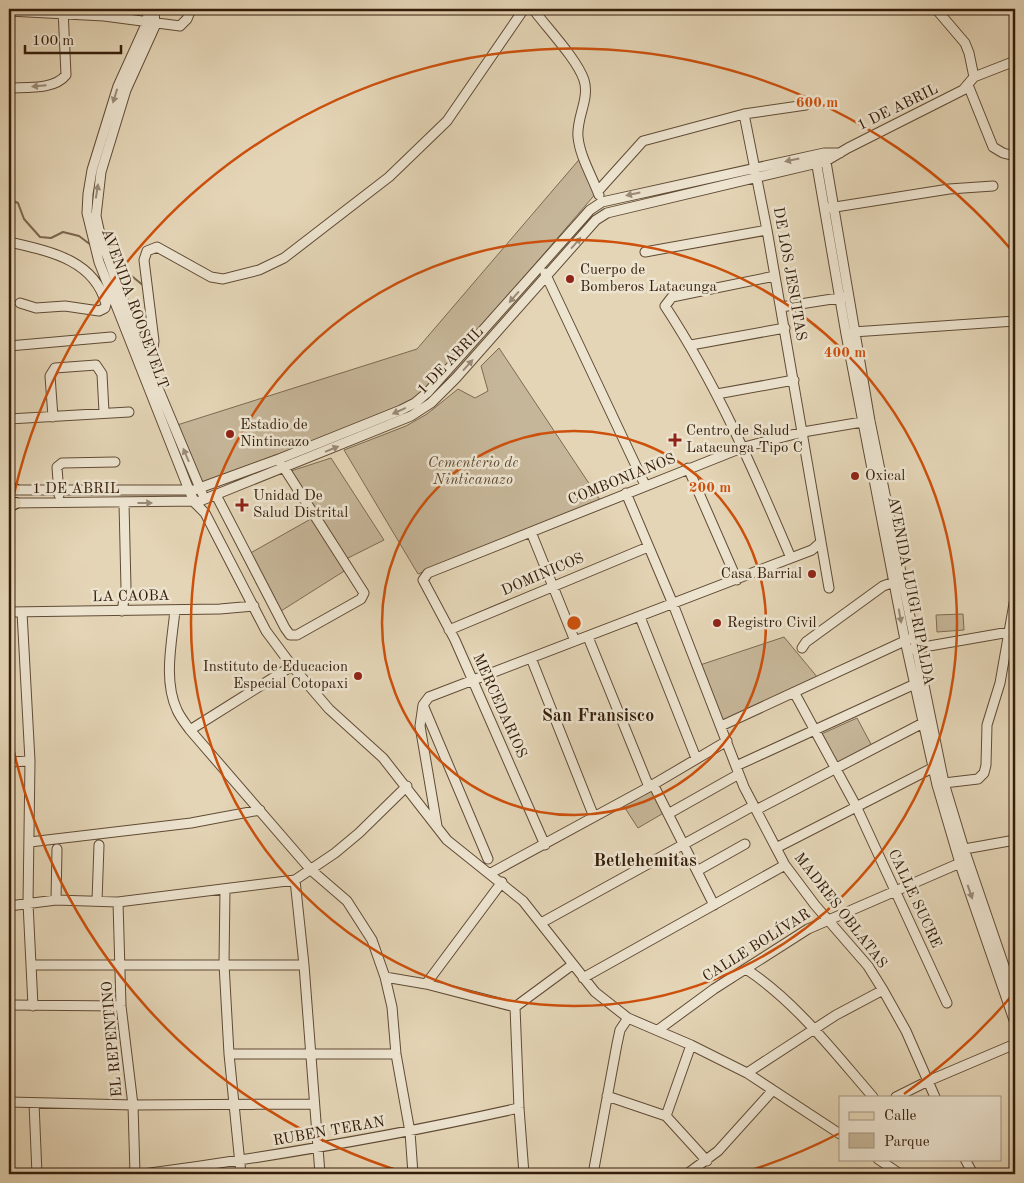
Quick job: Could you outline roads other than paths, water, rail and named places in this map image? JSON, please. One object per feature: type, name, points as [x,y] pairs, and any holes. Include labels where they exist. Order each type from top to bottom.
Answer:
[{"type":"street","name":"AVENIDA ROOSEVELT","points":[[147,9],[152,20],[126,90],[101,172],[96,216],[101,239],[141,360],[189,490],[195,502],[205,513]]},
{"type":"street","points":[[152,20],[154,9]]},
{"type":"street","points":[[10,10],[104,12],[152,20],[168,26],[180,26],[187,20],[191,9]]},
{"type":"street","points":[[150,370],[154,341],[144,260],[147,250],[156,247],[211,277],[223,279],[259,270],[284,258],[389,177],[447,122],[524,9]]},
{"type":"street","points":[[533,9],[578,68],[584,82],[585,95],[578,135],[580,147],[607,213]]},
{"type":"street","points":[[936,9],[965,43],[974,77]]},
{"type":"street","points":[[9,88],[53,85],[60,83],[66,75],[64,11]]},
{"type":"street","name":"AVENIDA ROOSEVELT","points":[[152,20],[118,86],[92,170],[87,213],[99,262],[141,360],[150,370],[205,500]]},
{"type":"street","points":[[1015,62],[974,77],[968,85],[993,147],[1003,153],[1015,156]]},
{"type":"street","name":"1 DE ABRIL","points":[[11,504],[195,502],[205,500],[402,421],[431,403],[456,378],[596,220],[607,213],[758,177],[840,153],[956,94],[968,85]]},
{"type":"street","points":[[598,191],[643,142],[744,114],[806,105]]},
{"type":"street","name":"DE LOS JESUITAS","points":[[744,114],[758,177],[829,588]]},
{"type":"street","name":"1 DE ABRIL","points":[[11,489],[189,490],[200,488],[279,459],[416,403],[456,363],[590,210],[602,202],[756,168],[821,158]]},
{"type":"street","name":"AVENIDA LUIGI RIPALDA","points":[[821,158],[904,640],[911,650],[936,765],[944,783],[960,850],[960,863],[1015,1023]]},
{"type":"street","points":[[830,208],[949,189],[993,186]]},
{"type":"street","points":[[645,252],[767,230]]},
{"type":"street","points":[[9,242],[59,254],[74,262],[90,276],[106,304],[105,308],[99,311],[70,306],[36,308],[20,303]]},
{"type":"street","points":[[541,267],[547,276],[644,485]]},
{"type":"street","points":[[775,276],[672,297],[665,306],[691,344],[718,394],[744,447],[791,558]]},
{"type":"street","points":[[781,307],[844,297]]},
{"type":"street","name":"AVENIDA LUIGI RIPALDA","points":[[844,297],[853,332],[866,422],[914,639],[911,650],[915,684],[924,723],[960,850],[1015,998]]},
{"type":"street","points":[[853,332],[1015,320]]},
{"type":"street","points":[[691,344],[784,328]]},
{"type":"street","points":[[9,346],[110,336]]},
{"type":"street","points":[[53,416],[50,376],[55,368],[96,365],[102,374],[104,412]]},
{"type":"street","points":[[718,394],[794,380]]},
{"type":"street","points":[[9,419],[129,412]]},
{"type":"street","name":"COMBONIANOS","points":[[423,580],[428,573],[644,485],[744,447],[803,432],[866,422]]},
{"type":"street","points":[[216,496],[290,635],[297,635],[361,599],[364,593],[279,459]]},
{"type":"street","points":[[59,503],[58,467],[62,463],[115,462]]},
{"type":"street","points":[[688,468],[737,580]]},
{"type":"street","name":"MADRES OBLATAS","points":[[626,493],[673,604],[737,770],[755,808],[785,865],[827,919],[868,966],[883,990],[906,1030],[935,1096]]},
{"type":"street","points":[[205,500],[205,513],[266,630],[292,666],[329,708],[383,758],[407,786],[447,840],[491,873],[523,901],[572,965],[601,997],[628,1018],[692,1045],[747,1073],[839,1131]]},
{"type":"street","points":[[122,611],[126,588],[124,503]]},
{"type":"street","points":[[531,532],[575,642]]},
{"type":"street","points":[[438,828],[420,726],[423,705],[429,697],[737,580],[812,550],[821,542]]},
{"type":"street","name":"DOMINICOS","points":[[449,630],[648,547]]},
{"type":"street","name":"MERCEDARIOS","points":[[423,580],[474,681],[545,845]]},
{"type":"street","points":[[802,648],[806,642],[882,586],[894,582]]},
{"type":"street","points":[[944,783],[978,779],[984,773],[987,725],[1000,683],[1012,632],[1015,598]]},
{"type":"street","name":"LA CAOBA","points":[[9,612],[176,610],[254,606]]},
{"type":"street","points":[[176,610],[170,664],[172,694],[177,711],[190,730],[311,870],[347,901],[372,940],[385,977],[394,1016],[396,1054],[410,1132],[413,1174]]},
{"type":"street","points":[[22,612],[30,761],[28,903],[33,1006]]},
{"type":"street","points":[[640,617],[696,758]]},
{"type":"street","points":[[911,650],[1012,632]]},
{"type":"street","points":[[588,637],[651,786],[668,814],[714,905]]},
{"type":"street","points":[[721,726],[904,640],[914,639]]},
{"type":"street","points":[[531,658],[594,817]]},
{"type":"street","points":[[190,730],[292,666]]},
{"type":"street","points":[[668,814],[737,770],[814,730],[915,684]]},
{"type":"street","name":"CALLE SUCRE","points":[[794,692],[856,806],[947,1003]]},
{"type":"street","points":[[423,705],[488,860]]},
{"type":"street","points":[[541,923],[755,808],[836,769],[924,723]]},
{"type":"street","points":[[491,873],[651,786],[727,741]]},
{"type":"street","points":[[9,762],[30,761]]},
{"type":"street","points":[[776,848],[936,765]]},
{"type":"street","points":[[9,906],[56,900],[118,902],[295,880],[359,833],[407,786]]},
{"type":"street","points":[[30,842],[182,824],[260,810]]},
{"type":"street","points":[[960,850],[1015,840]]},
{"type":"street","points":[[697,871],[745,844]]},
{"type":"street","points":[[98,901],[99,845]]},
{"type":"street","points":[[56,900],[57,849]]},
{"type":"street","name":"CALLE BOLÍVAR","points":[[658,1030],[714,988],[808,929],[827,919],[960,863]]},
{"type":"street","points":[[583,978],[785,865]]},
{"type":"street","points":[[295,880],[304,965],[313,1104],[320,1174]]},
{"type":"street","points":[[426,984],[502,882]]},
{"type":"street","points":[[225,890],[224,964],[229,1054],[241,1174]]},
{"type":"street","name":"EL REPENTINO","points":[[118,902],[121,1006],[133,1106],[135,1174]]},
{"type":"street","points":[[31,965],[304,965]]},
{"type":"street","points":[[515,1007],[572,965]]},
{"type":"street","points":[[746,969],[793,1006],[871,1096]]},
{"type":"street","points":[[385,977],[426,984],[515,1007]]},
{"type":"street","points":[[747,1073],[836,1015],[883,990]]},
{"type":"street","points":[[9,1005],[121,1006]]},
{"type":"street","points":[[515,1007],[524,1174]]},
{"type":"street","points":[[593,1174],[620,1030],[628,1018]]},
{"type":"street","points":[[898,1096],[928,1081],[1015,1044]]},
{"type":"street","points":[[666,1116],[692,1045]]},
{"type":"street","points":[[229,1054],[396,1054]]},
{"type":"street","points":[[687,1174],[707,1161],[773,1090]]},
{"type":"street","points":[[607,1096],[666,1116],[707,1161]]},
{"type":"street","points":[[9,1102],[133,1106],[313,1104]]},
{"type":"street","points":[[34,1103],[36,1174]]},
{"type":"street","name":"RUBEN TERAN","points":[[143,1174],[240,1161],[410,1132],[519,1108]]},
{"type":"street","points":[[879,1160],[900,1174]]},
{"type":"street","points":[[965,1160],[972,1174]]},
{"type":"waterway","points":[[9,199],[18,203],[24,219],[40,237],[51,238],[63,232],[79,236],[91,245]]},
{"type":"waterway","points":[[113,261],[144,286]]},
{"type":"place","name":"Cuerpo de Bomberos Latacunga","points":[[570,279]]},
{"type":"place","name":"Estadio de Nintincazo","points":[[230,434]]},
{"type":"place","name":"Centro de Salud Latacunga Tipo C","points":[[675,440]]},
{"type":"place","name":"Oxical","points":[[855,476]]},
{"type":"place","name":"Unidad De Salud Distrital","points":[[242,505]]},
{"type":"place","name":"Casa Barrial","points":[[812,574]]},
{"type":"place","name":"Registro Civil","points":[[717,623]]},
{"type":"place","name":"Instituto de Educacion Especial Cotopaxi","points":[[358,676]]},
{"type":"district","name":"San Fransisco","points":[[598,716]]},
{"type":"district","name":"Betlehemitas","points":[[645,861]]},
{"type":"park label","name":"Cementerio de Ninticanazo","points":[[473,472]]}]
